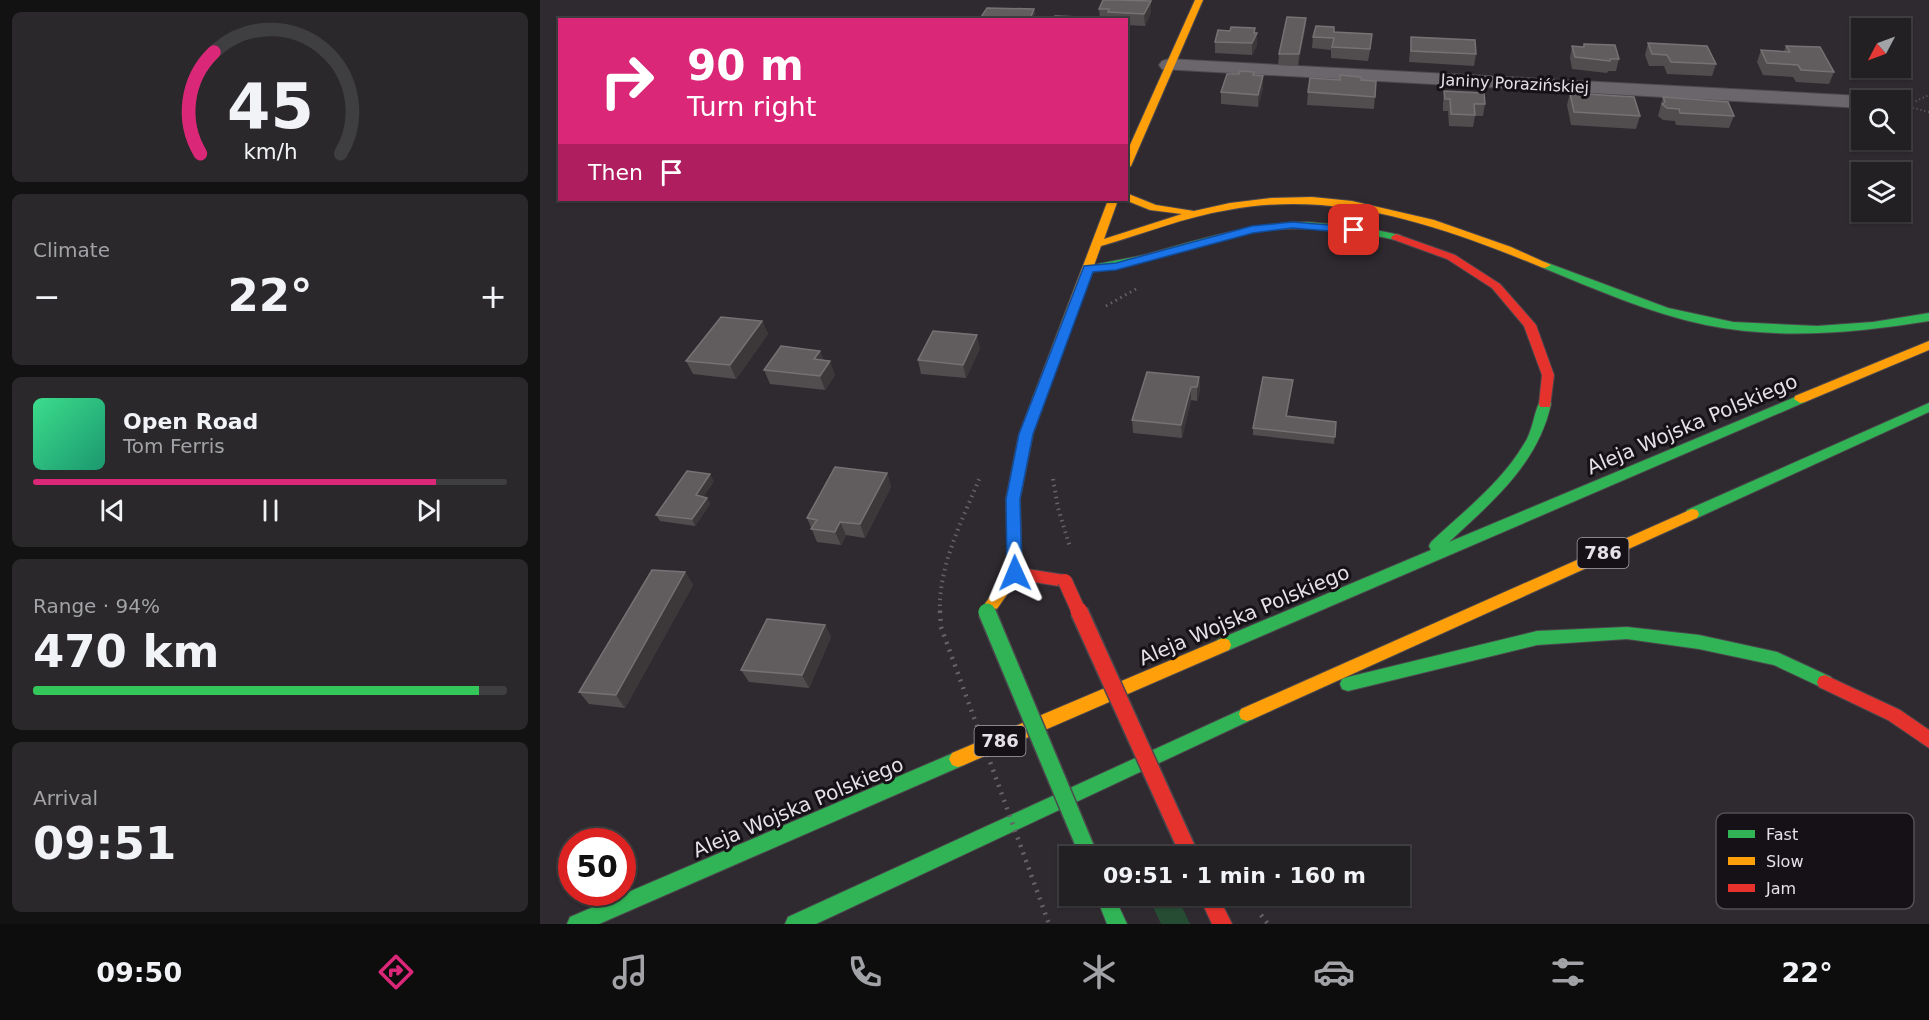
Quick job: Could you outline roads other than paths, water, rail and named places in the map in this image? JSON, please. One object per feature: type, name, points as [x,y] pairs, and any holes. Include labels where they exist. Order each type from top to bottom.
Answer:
[{"type":"main road","points":[[1128,161],[1199,0]]},
{"type":"main road","points":[[1128,197],[1154,208],[1201,213]]},
{"type":"main road","points":[[1085,846],[987,612],[1015,573],[1013,499],[1026,434],[1113,201]]},
{"type":"main road","points":[[1098,244],[1233,205],[1309,201],[1361,204],[1461,232],[1630,298],[1716,323],[1789,329],[1860,328],[1929,317]]},
{"type":"main road","points":[[1088,269],[1116,266],[1252,229],[1292,225],[1334,226],[1404,240],[1451,257],[1496,286],[1530,325],[1548,375],[1544,419],[1517,467],[1423,559]]},
{"type":"main road","name":"Aleja Wojska Polskiego","points":[[577,924],[1423,559],[1929,345]]},
{"type":"main road","name":"786","points":[[795,924],[1276,700],[1929,407]]},
{"type":"main road","points":[[1015,573],[1065,581],[1185,846]]},
{"type":"main road","points":[[1276,700],[1537,638],[1627,633],[1699,642],[1776,659],[1894,715],[1929,740]]},
{"type":"main road","points":[[1109,906],[1117,924]]},
{"type":"main road","points":[[1213,906],[1222,924]]},
{"type":"street","name":"Janiny Porazińskiej","points":[[1169,65],[1851,101]]}]
